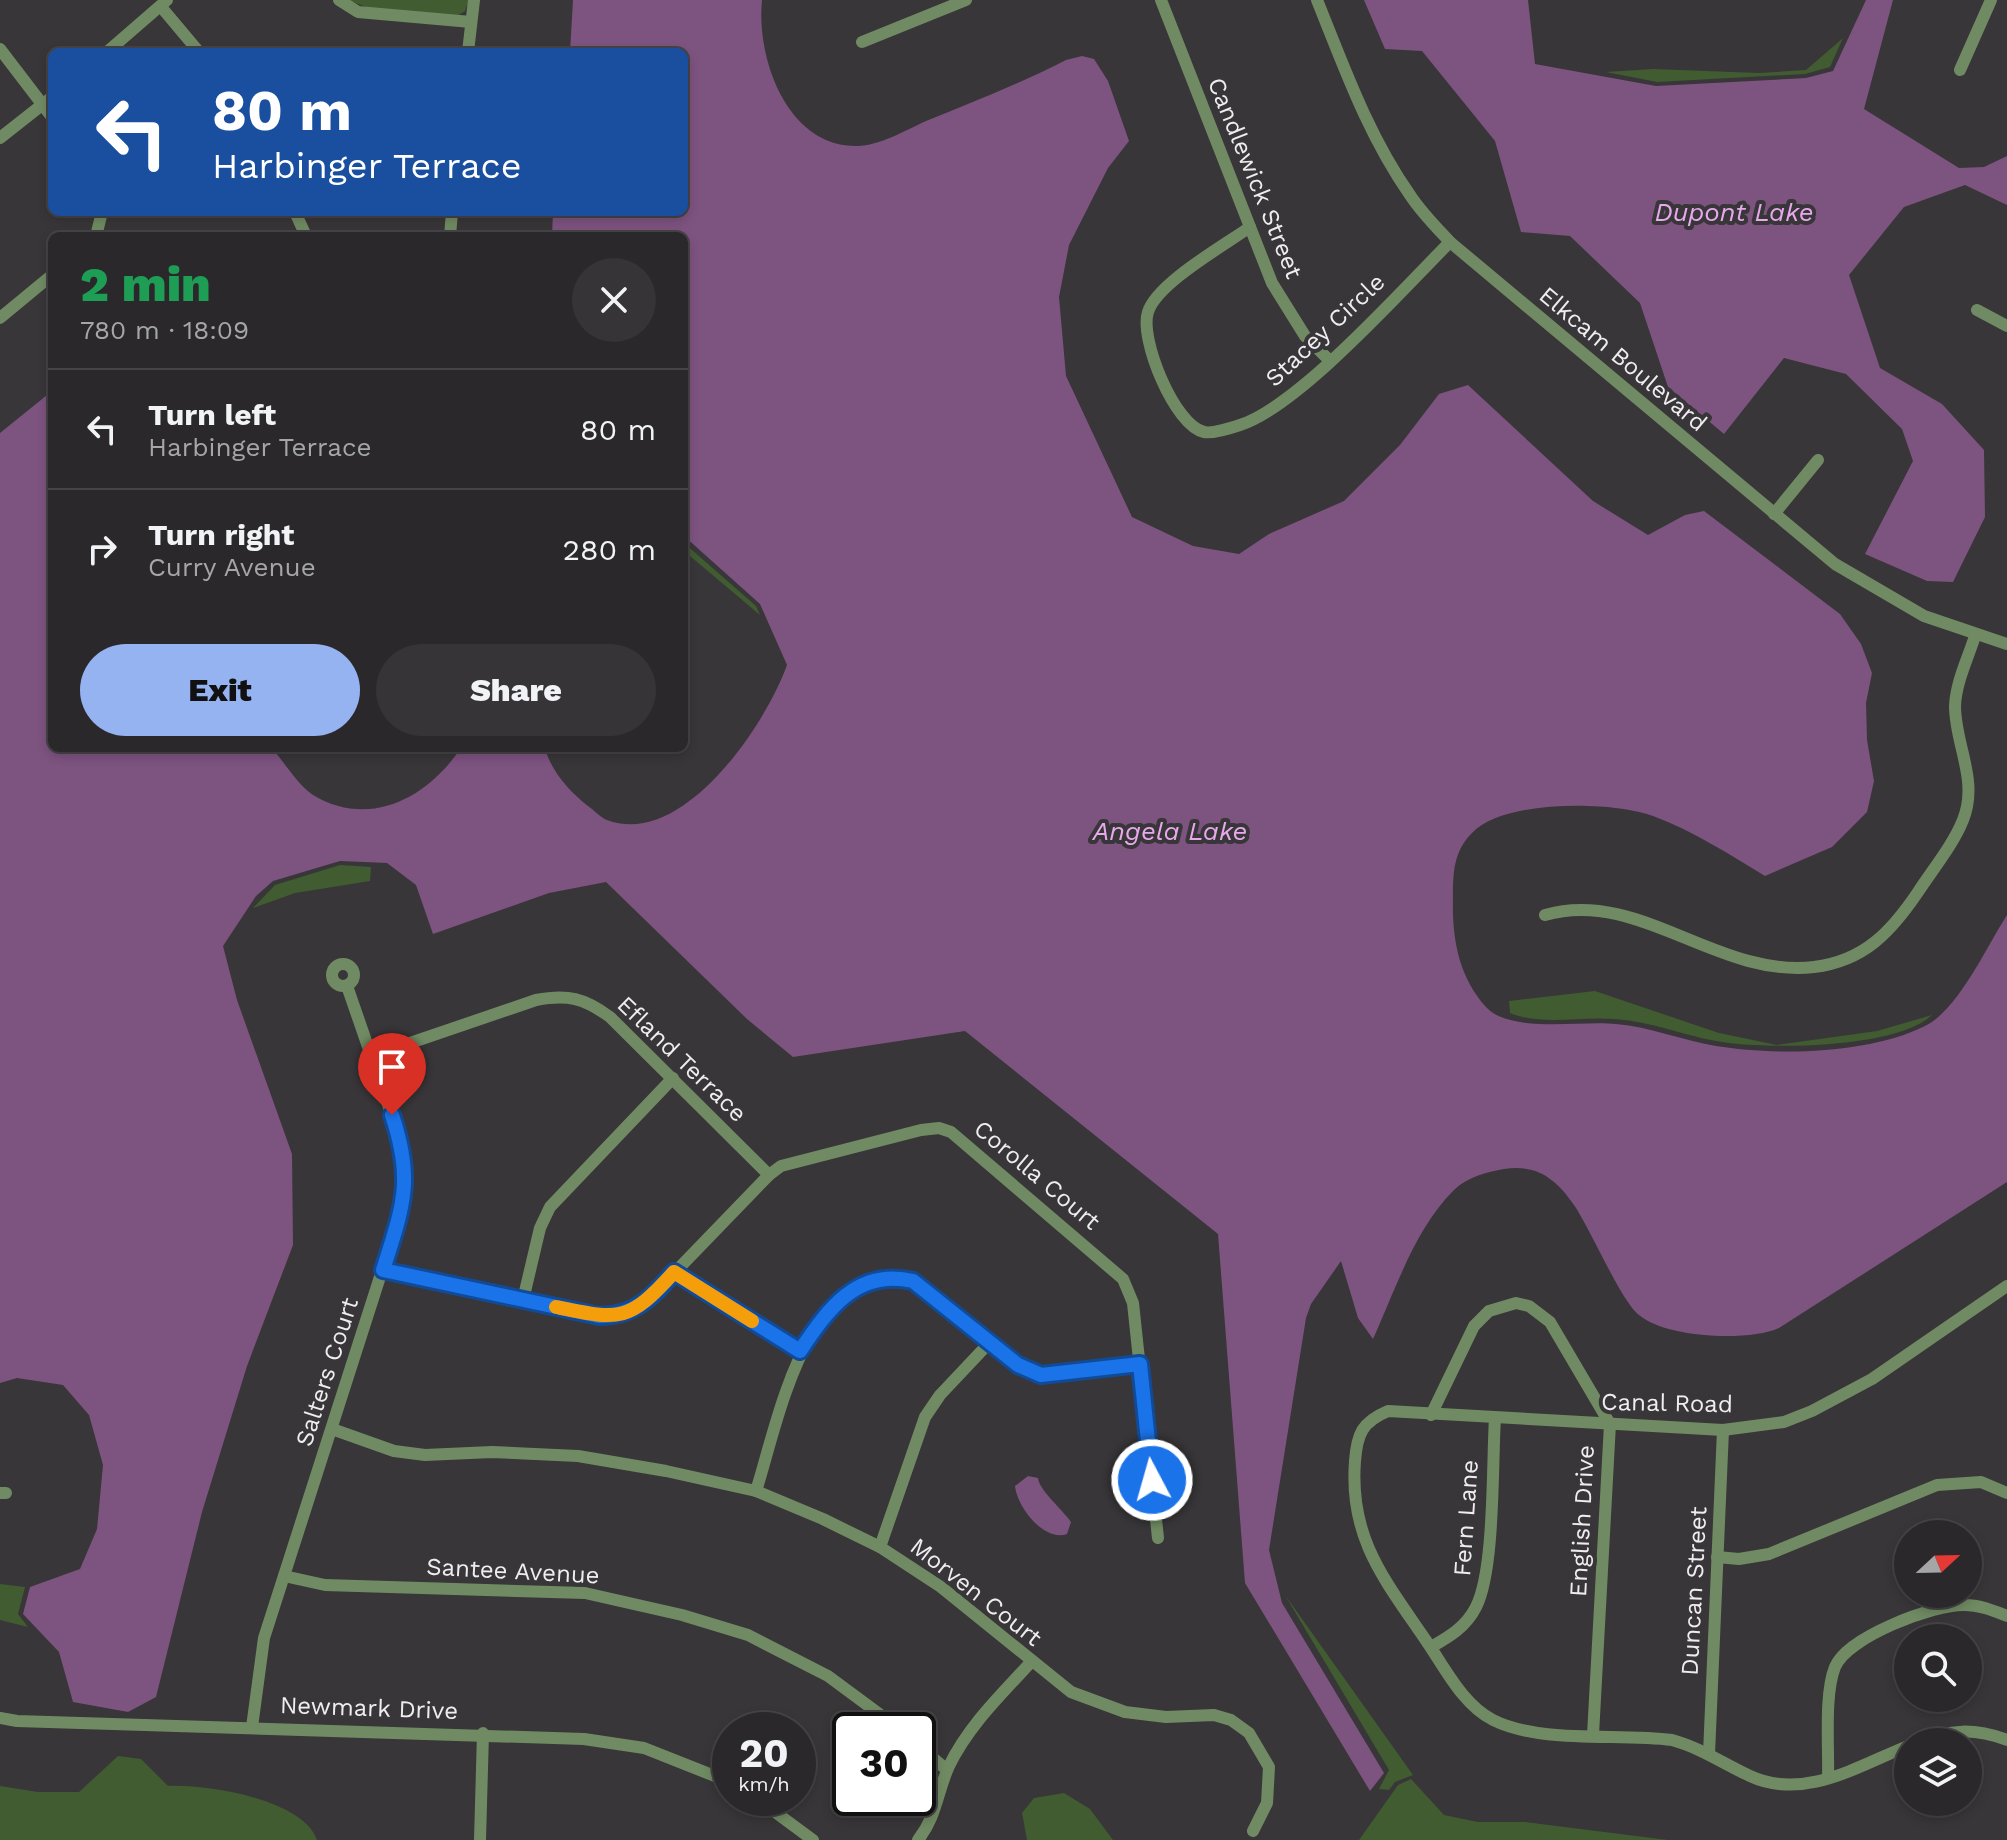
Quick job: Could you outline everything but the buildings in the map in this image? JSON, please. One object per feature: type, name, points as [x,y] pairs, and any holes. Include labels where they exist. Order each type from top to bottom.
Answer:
[{"type":"street","points":[[339,0],[358,12],[471,22]]},
{"type":"street","points":[[468,48],[474,0]]},
{"type":"street","points":[[862,42],[966,0]]},
{"type":"street","name":"Candlewick Street","points":[[1161,0],[1285,309],[1329,360]]},
{"type":"street","name":"Elkcam Boulevard","points":[[1317,0],[1365,120],[1411,197],[1450,242],[1774,514],[1864,584],[1924,616],[1975,636],[2007,644]]},
{"type":"street","points":[[1960,70],[1991,0]]},
{"type":"street","points":[[112,48],[165,4],[196,48]]},
{"type":"street","points":[[0,49],[48,101],[0,138]]},
{"type":"street","name":"Stacey Circle","points":[[1250,227],[1163,290],[1148,310],[1150,346],[1174,405],[1189,424],[1205,432],[1241,425],[1292,394],[1450,242]]},
{"type":"street","points":[[0,318],[48,278]]},
{"type":"street","points":[[1977,310],[2007,326]]},
{"type":"street","points":[[1774,514],[1818,460]]},
{"type":"street","points":[[1545,915],[1566,909],[1595,908],[1625,914],[1726,956],[1789,970],[1833,965],[1861,953],[1896,925],[1964,819],[1970,786],[1955,703],[1975,636]]},
{"type":"street","name":"Salters Court","points":[[252,1727],[264,1638],[405,1199],[406,1172],[402,1145],[347,986]]},
{"type":"street","name":"Efland Terrace","points":[[372,1056],[536,1000],[563,995],[586,1000],[610,1017],[769,1175]]},
{"type":"street","points":[[523,1300],[540,1228],[550,1207],[673,1078]]},
{"type":"street","name":"Corolla Court","points":[[383,1270],[599,1316],[619,1316],[636,1310],[769,1175],[796,1160],[921,1130],[939,1128],[951,1132],[1123,1279],[1133,1303],[1158,1538]]},
{"type":"street","points":[[674,1272],[800,1351]]},
{"type":"street","points":[[756,1491],[800,1351],[826,1312],[850,1291],[871,1280],[896,1277],[913,1281],[1018,1365],[1041,1375],[1140,1364]]},
{"type":"street","name":"Canal Road","points":[[1894,1752],[1828,1778],[1791,1786],[1771,1784],[1672,1740],[1519,1731],[1490,1719],[1461,1691],[1374,1565],[1358,1526],[1353,1487],[1361,1428],[1372,1417],[1388,1411],[1723,1430],[1784,1422],[1840,1398],[2006,1290]]},
{"type":"street","name":"English Drive","points":[[1431,1415],[1474,1326],[1489,1311],[1516,1303],[1529,1306],[1550,1322],[1610,1424],[1593,1735]]},
{"type":"street","points":[[880,1547],[925,1417],[940,1395],[990,1342]]},
{"type":"street","name":"Fern Lane","points":[[1431,1647],[1465,1624],[1476,1608],[1485,1581],[1495,1418]]},
{"type":"street","name":"Morven Court","points":[[332,1429],[394,1451],[425,1455],[492,1452],[578,1456],[756,1491],[880,1547],[941,1587],[1071,1692],[1101,1705],[1166,1717],[1214,1715],[1231,1720],[1249,1733],[1264,1753],[1270,1790],[1253,1831]]},
{"type":"street","name":"Duncan Street","points":[[1709,1754],[1723,1430]]},
{"type":"street","points":[[1717,1557],[1739,1559],[1769,1554],[1937,1485],[1981,1482],[2007,1493]]},
{"type":"street","name":"Santee Avenue","points":[[284,1576],[325,1585],[585,1593],[682,1615],[748,1635],[828,1676],[877,1712]]},
{"type":"street","points":[[1828,1778],[1832,1675],[1845,1650],[1859,1640],[1942,1608],[1966,1605],[2007,1616]]},
{"type":"street","points":[[918,1840],[932,1824],[947,1770],[972,1727],[1031,1662]]},
{"type":"street","name":"Newmark Drive","points":[[0,1718],[584,1739],[644,1748],[712,1775]]},
{"type":"street","points":[[480,1840],[483,1733]]},
{"type":"street","points":[[1982,1734],[2007,1740]]},
{"type":"street","points":[[936,1761],[947,1770]]},
{"type":"street","points":[[780,1816],[813,1840]]},
{"type":"green space","points":[[347,0],[469,0],[465,11],[457,16],[369,8]]},
{"type":"green space","points":[[1843,38],[1830,67],[1805,74],[1657,82],[1606,72],[1653,69],[1759,73],[1806,70]]},
{"type":"green space","points":[[688,546],[756,606],[760,615],[688,554]]},
{"type":"green space","points":[[340,865],[371,867],[370,881],[295,893],[253,908],[275,885]]},
{"type":"green space","points":[[1595,991],[1719,1033],[1777,1045],[1877,1031],[1932,1015],[1890,1035],[1861,1041],[1765,1046],[1716,1041],[1627,1020],[1548,1020],[1510,1013],[1509,1001]]},
{"type":"green space","points":[[0,1584],[25,1587],[18,1614],[28,1627],[0,1620]]},
{"type":"green space","points":[[1285,1595],[1413,1775],[1395,1782],[1389,1790],[1379,1789],[1389,1770]]},
{"type":"green space","points":[[118,1756],[141,1759],[168,1786],[228,1791],[274,1804],[308,1826],[317,1840],[0,1840],[0,1786],[38,1792],[79,1792]]},
{"type":"green space","points":[[1411,1779],[1444,1815],[1478,1822],[1525,1822],[1668,1840],[1359,1840],[1398,1785]]},
{"type":"green space","points":[[1064,1793],[1090,1809],[1113,1840],[1027,1840],[1022,1813],[1034,1798]]},
{"type":"water","name":"Angela Lake","points":[[573,0],[762,0],[764,47],[781,95],[795,116],[812,132],[833,142],[857,146],[892,137],[1066,60],[1082,56],[1094,59],[1108,81],[1129,141],[1108,168],[1069,245],[1059,297],[1066,376],[1132,517],[1193,546],[1239,554],[1269,534],[1344,501],[1400,445],[1439,394],[1468,385],[1593,501],[1648,535],[1685,515],[1704,511],[1840,614],[1861,644],[1872,673],[1866,703],[1867,740],[1874,781],[1867,812],[1832,847],[1765,876],[1682,829],[1635,811],[1560,806],[1508,814],[1487,822],[1466,840],[1455,864],[1453,915],[1463,970],[1486,1007],[1497,1015],[1529,1023],[1629,1026],[1703,1043],[1767,1051],[1822,1050],[1877,1042],[1925,1026],[1937,1018],[1971,976],[2007,915],[2007,1182],[1779,1328],[1728,1336],[1687,1333],[1651,1323],[1639,1315],[1624,1295],[1567,1196],[1545,1175],[1526,1169],[1504,1169],[1484,1174],[1465,1182],[1440,1205],[1417,1241],[1373,1339],[1358,1318],[1341,1261],[1311,1304],[1306,1318],[1269,1550],[1282,1603],[1384,1773],[1370,1791],[1245,1583],[1218,1234],[965,1031],[793,1057],[747,1019],[606,882],[549,893],[433,934],[416,885],[387,863],[340,861],[273,881],[256,896],[223,946],[237,1000],[292,1154],[293,1245],[247,1366],[202,1512],[156,1697],[128,1712],[73,1702],[59,1652],[23,1614],[30,1587],[80,1569],[97,1529],[103,1465],[89,1415],[63,1385],[17,1378],[0,1383],[0,433],[48,394],[48,752],[275,752],[307,791],[334,805],[355,809],[396,803],[414,794],[432,781],[458,752],[546,752],[556,773],[568,787],[607,820],[636,824],[664,816],[692,799],[718,776],[741,748],[761,718],[787,665],[760,604],[688,540],[688,232],[552,232],[553,216],[688,216],[688,48],[570,48]]},
{"type":"water","name":"Dupont Lake","points":[[1364,0],[1528,0],[1535,64],[1656,86],[1806,78],[1833,71],[1866,0],[1893,0],[1864,109],[1959,168],[1984,167],[2007,156],[2007,205],[1965,185],[1904,207],[1849,275],[1880,368],[1942,404],[1984,450],[1985,517],[1953,582],[1927,581],[1865,554],[1913,461],[1902,429],[1846,374],[1784,358],[1724,434],[1668,387],[1640,303],[1570,236],[1521,232],[1495,141],[1422,51],[1385,49]]},
{"type":"water","points":[[1028,1476],[1038,1478],[1047,1494],[1071,1522],[1067,1534],[1049,1533],[1026,1513],[1015,1486]]},
{"type":"slow traffic","points":[[556,1307],[599,1316],[619,1316],[636,1310],[674,1272],[752,1321]]},
{"type":"route","points":[[392,1115],[402,1145],[406,1172],[405,1199],[383,1270],[599,1316],[619,1316],[636,1310],[674,1272],[800,1351],[826,1312],[850,1291],[871,1280],[896,1277],[913,1281],[1018,1365],[1041,1375],[1140,1364],[1152,1480]]}]
